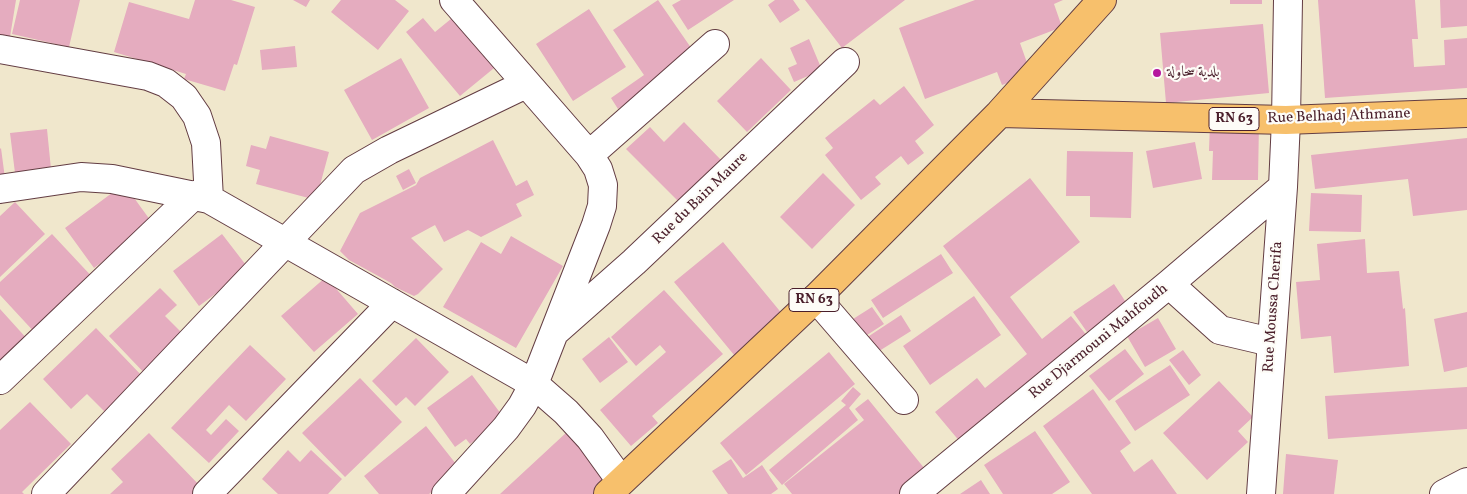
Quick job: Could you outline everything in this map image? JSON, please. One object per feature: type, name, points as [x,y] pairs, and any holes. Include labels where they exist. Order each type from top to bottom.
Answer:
[{"type":"main road","points":[[1000,113],[1102,0]]},
{"type":"main road","name":"Rue Belhadj Athmane","points":[[1000,113],[1286,120],[1467,113]]},
{"type":"main road","name":"RN 63","points":[[616,489],[816,298],[1000,113]]},
{"type":"street","points":[[446,494],[506,428],[522,406],[534,384],[596,225],[602,206],[603,185],[598,169],[589,156],[454,0]]},
{"type":"street","name":"Rue Moussa Cherifa","points":[[1262,494],[1283,187],[1288,0]]},
{"type":"street","points":[[589,156],[715,44]]},
{"type":"street","points":[[0,49],[148,76],[166,83],[184,97],[198,116],[206,143],[201,197],[0,380]]},
{"type":"street","name":"Rue du Bain Maure","points":[[553,333],[634,262],[845,62]]},
{"type":"street","points":[[46,494],[354,170],[389,150],[526,84]]},
{"type":"street","points":[[0,189],[81,178],[112,179],[201,197],[286,242],[534,384],[566,412],[590,438],[616,489]]},
{"type":"street","name":"Rue Djarmouni Mahfoudh","points":[[914,494],[1169,284],[1283,187]]},
{"type":"street","points":[[1169,284],[1220,330],[1271,342]]},
{"type":"street","points":[[816,298],[904,400]]},
{"type":"street","points":[[208,494],[392,303]]},
{"type":"street","points":[[1444,494],[1467,482]]},
{"type":"building","points":[[0,0],[16,0],[10,37],[0,35]]},
{"type":"building","points":[[20,0],[80,0],[69,47],[12,34]]},
{"type":"building","points":[[195,0],[231,0],[255,7],[237,65],[234,64],[225,91],[184,79],[186,74],[114,52],[129,2],[189,19]]},
{"type":"building","points":[[293,0],[310,0],[306,7]]},
{"type":"building","points":[[341,0],[395,0],[409,11],[378,50],[331,12]]},
{"type":"building","points":[[658,0],[696,55],[618,109],[611,98],[644,75],[613,30]]},
{"type":"building","points":[[681,0],[734,0],[688,30],[672,5]]},
{"type":"building","points":[[775,0],[793,0],[800,10],[780,23],[768,5]]},
{"type":"building","points":[[805,0],[905,0],[842,48]]},
{"type":"building","points":[[975,0],[1063,0],[1054,4],[1062,27],[1020,43],[1031,74],[1002,85],[997,72],[925,99],[899,28]]},
{"type":"building","points":[[1230,0],[1262,0],[1262,4],[1230,4]]},
{"type":"building","points":[[1318,0],[1415,0],[1418,39],[1412,39],[1414,67],[1445,65],[1444,40],[1467,38],[1467,88],[1325,98]]},
{"type":"building","points":[[1440,0],[1467,0],[1467,26],[1441,28]]},
{"type":"building","points":[[589,9],[626,67],[573,101],[536,44]]},
{"type":"building","points":[[457,14],[499,64],[460,96],[406,32],[423,18],[435,32]]},
{"type":"building","points":[[1263,24],[1269,93],[1166,103],[1160,33]]},
{"type":"building","points":[[809,39],[822,70],[794,82],[788,68],[797,64],[790,48]]},
{"type":"building","points":[[295,46],[297,67],[262,70],[260,50]]},
{"type":"building","points":[[401,58],[429,108],[372,140],[344,90]]},
{"type":"building","points":[[761,58],[791,90],[747,132],[717,101]]},
{"type":"building","points":[[904,86],[934,125],[915,141],[924,153],[908,165],[901,156],[875,177],[881,184],[861,200],[825,155],[833,148],[825,138],[874,99],[880,105]]},
{"type":"building","points":[[684,122],[722,161],[679,202],[626,149],[650,127],[664,142]]},
{"type":"building","points":[[1210,122],[1259,122],[1258,180],[1212,180],[1213,151],[1209,151]]},
{"type":"building","points":[[47,129],[51,169],[15,173],[10,133]]},
{"type":"building","points":[[270,136],[329,152],[316,200],[256,184],[260,170],[246,166],[251,145],[266,149]]},
{"type":"building","points":[[1467,138],[1467,210],[1413,216],[1408,179],[1315,189],[1311,155]]},
{"type":"building","points":[[493,140],[516,186],[527,180],[534,195],[516,204],[522,216],[481,237],[468,230],[444,242],[435,225],[411,238],[443,269],[418,294],[414,296],[395,287],[349,260],[340,251],[360,213],[416,185],[420,178]]},
{"type":"building","points":[[1195,142],[1202,179],[1153,188],[1146,151]]},
{"type":"building","points":[[0,149],[6,186],[0,187]]},
{"type":"building","points":[[1067,151],[1133,152],[1131,218],[1090,217],[1090,196],[1066,196]]},
{"type":"building","points":[[409,169],[416,183],[403,190],[396,176]]},
{"type":"building","points":[[823,173],[855,205],[812,249],[780,217]]},
{"type":"building","points":[[1030,178],[1080,242],[1010,297],[1042,339],[1071,316],[1088,337],[961,443],[935,412],[977,378],[985,388],[1027,354],[943,246]]},
{"type":"building","points":[[124,184],[153,224],[94,268],[65,228]]},
{"type":"building","points":[[1311,193],[1362,195],[1361,232],[1309,231]]},
{"type":"building","points":[[15,202],[45,234],[0,277],[0,216]]},
{"type":"building","points":[[52,234],[96,281],[37,335],[0,295],[0,282]]},
{"type":"building","points":[[222,234],[249,269],[199,306],[173,271]]},
{"type":"building","points":[[511,236],[563,266],[516,348],[443,307],[481,242],[501,254]]},
{"type":"building","points":[[1365,239],[1367,273],[1399,271],[1403,309],[1405,308],[1409,366],[1334,373],[1331,336],[1301,339],[1296,282],[1320,280],[1317,244]]},
{"type":"building","points":[[723,242],[788,321],[739,361],[674,282]]},
{"type":"building","points":[[941,254],[953,273],[883,318],[871,300]]},
{"type":"building","points":[[326,277],[358,314],[314,352],[281,316]]},
{"type":"building","points":[[1114,284],[1127,304],[1087,332],[1073,312]]},
{"type":"building","points":[[160,288],[177,305],[165,316],[189,340],[149,378],[109,336]]},
{"type":"building","points":[[664,290],[723,354],[652,416],[658,423],[631,446],[600,410],[666,352],[660,345],[636,366],[611,337]]},
{"type":"building","points":[[974,296],[1001,335],[930,385],[903,346]]},
{"type":"building","points":[[872,307],[884,324],[864,337],[853,319]]},
{"type":"building","points":[[0,309],[29,341],[0,366]]},
{"type":"building","points":[[1467,312],[1467,367],[1444,372],[1434,319]]},
{"type":"building","points":[[901,315],[911,331],[876,353],[866,338]]},
{"type":"building","points":[[1158,318],[1176,349],[1145,367],[1127,336]]},
{"type":"building","points":[[96,328],[144,378],[107,414],[87,394],[71,409],[43,379]]},
{"type":"building","points":[[609,337],[628,362],[600,383],[582,359]]},
{"type":"building","points":[[416,338],[449,372],[415,406],[406,397],[396,406],[372,381]]},
{"type":"building","points":[[250,345],[286,379],[246,421],[229,405],[206,430],[211,435],[226,419],[239,431],[209,463],[171,428]]},
{"type":"building","points":[[1125,349],[1144,374],[1109,401],[1089,376]]},
{"type":"building","points":[[1183,350],[1201,375],[1189,385],[1169,360]]},
{"type":"building","points":[[829,352],[855,384],[746,475],[720,443]]},
{"type":"building","points":[[1170,365],[1190,395],[1135,431],[1115,401]]},
{"type":"building","points":[[472,375],[504,418],[470,444],[466,439],[455,447],[427,408]]},
{"type":"building","points":[[360,378],[402,422],[345,477],[302,433]]},
{"type":"building","points":[[1219,381],[1253,417],[1238,431],[1248,442],[1207,480],[1163,433]]},
{"type":"building","points":[[853,387],[861,394],[849,408],[858,420],[782,485],[769,470],[846,405],[841,401]]},
{"type":"building","points":[[1467,387],[1467,429],[1328,439],[1325,396]]},
{"type":"building","points":[[1093,389],[1131,443],[1120,451],[1134,472],[1152,459],[1177,494],[1092,494],[1043,426]]},
{"type":"building","points":[[868,399],[929,474],[904,494],[792,494],[784,484],[864,420],[855,409]]},
{"type":"building","points":[[30,402],[71,444],[22,492],[24,494],[0,494],[0,430]]},
{"type":"building","points":[[426,426],[460,469],[429,494],[379,494],[364,476]]},
{"type":"building","points":[[568,431],[615,481],[601,494],[500,494]]},
{"type":"building","points":[[1035,431],[1070,482],[1052,494],[1003,494],[984,465]]},
{"type":"building","points":[[149,433],[202,488],[195,494],[110,494],[123,482],[111,469]]},
{"type":"building","points":[[288,450],[300,462],[311,450],[342,479],[328,494],[278,494],[262,479]]},
{"type":"building","points":[[1286,454],[1338,460],[1334,494],[1283,494]]},
{"type":"building","points":[[731,459],[743,478],[762,465],[778,489],[771,494],[728,494],[712,471]]},
{"type":"building","points":[[981,480],[990,494],[960,494]]},
{"type":"place","name":"بلدية سحاولة","points":[[1157,73]]}]
